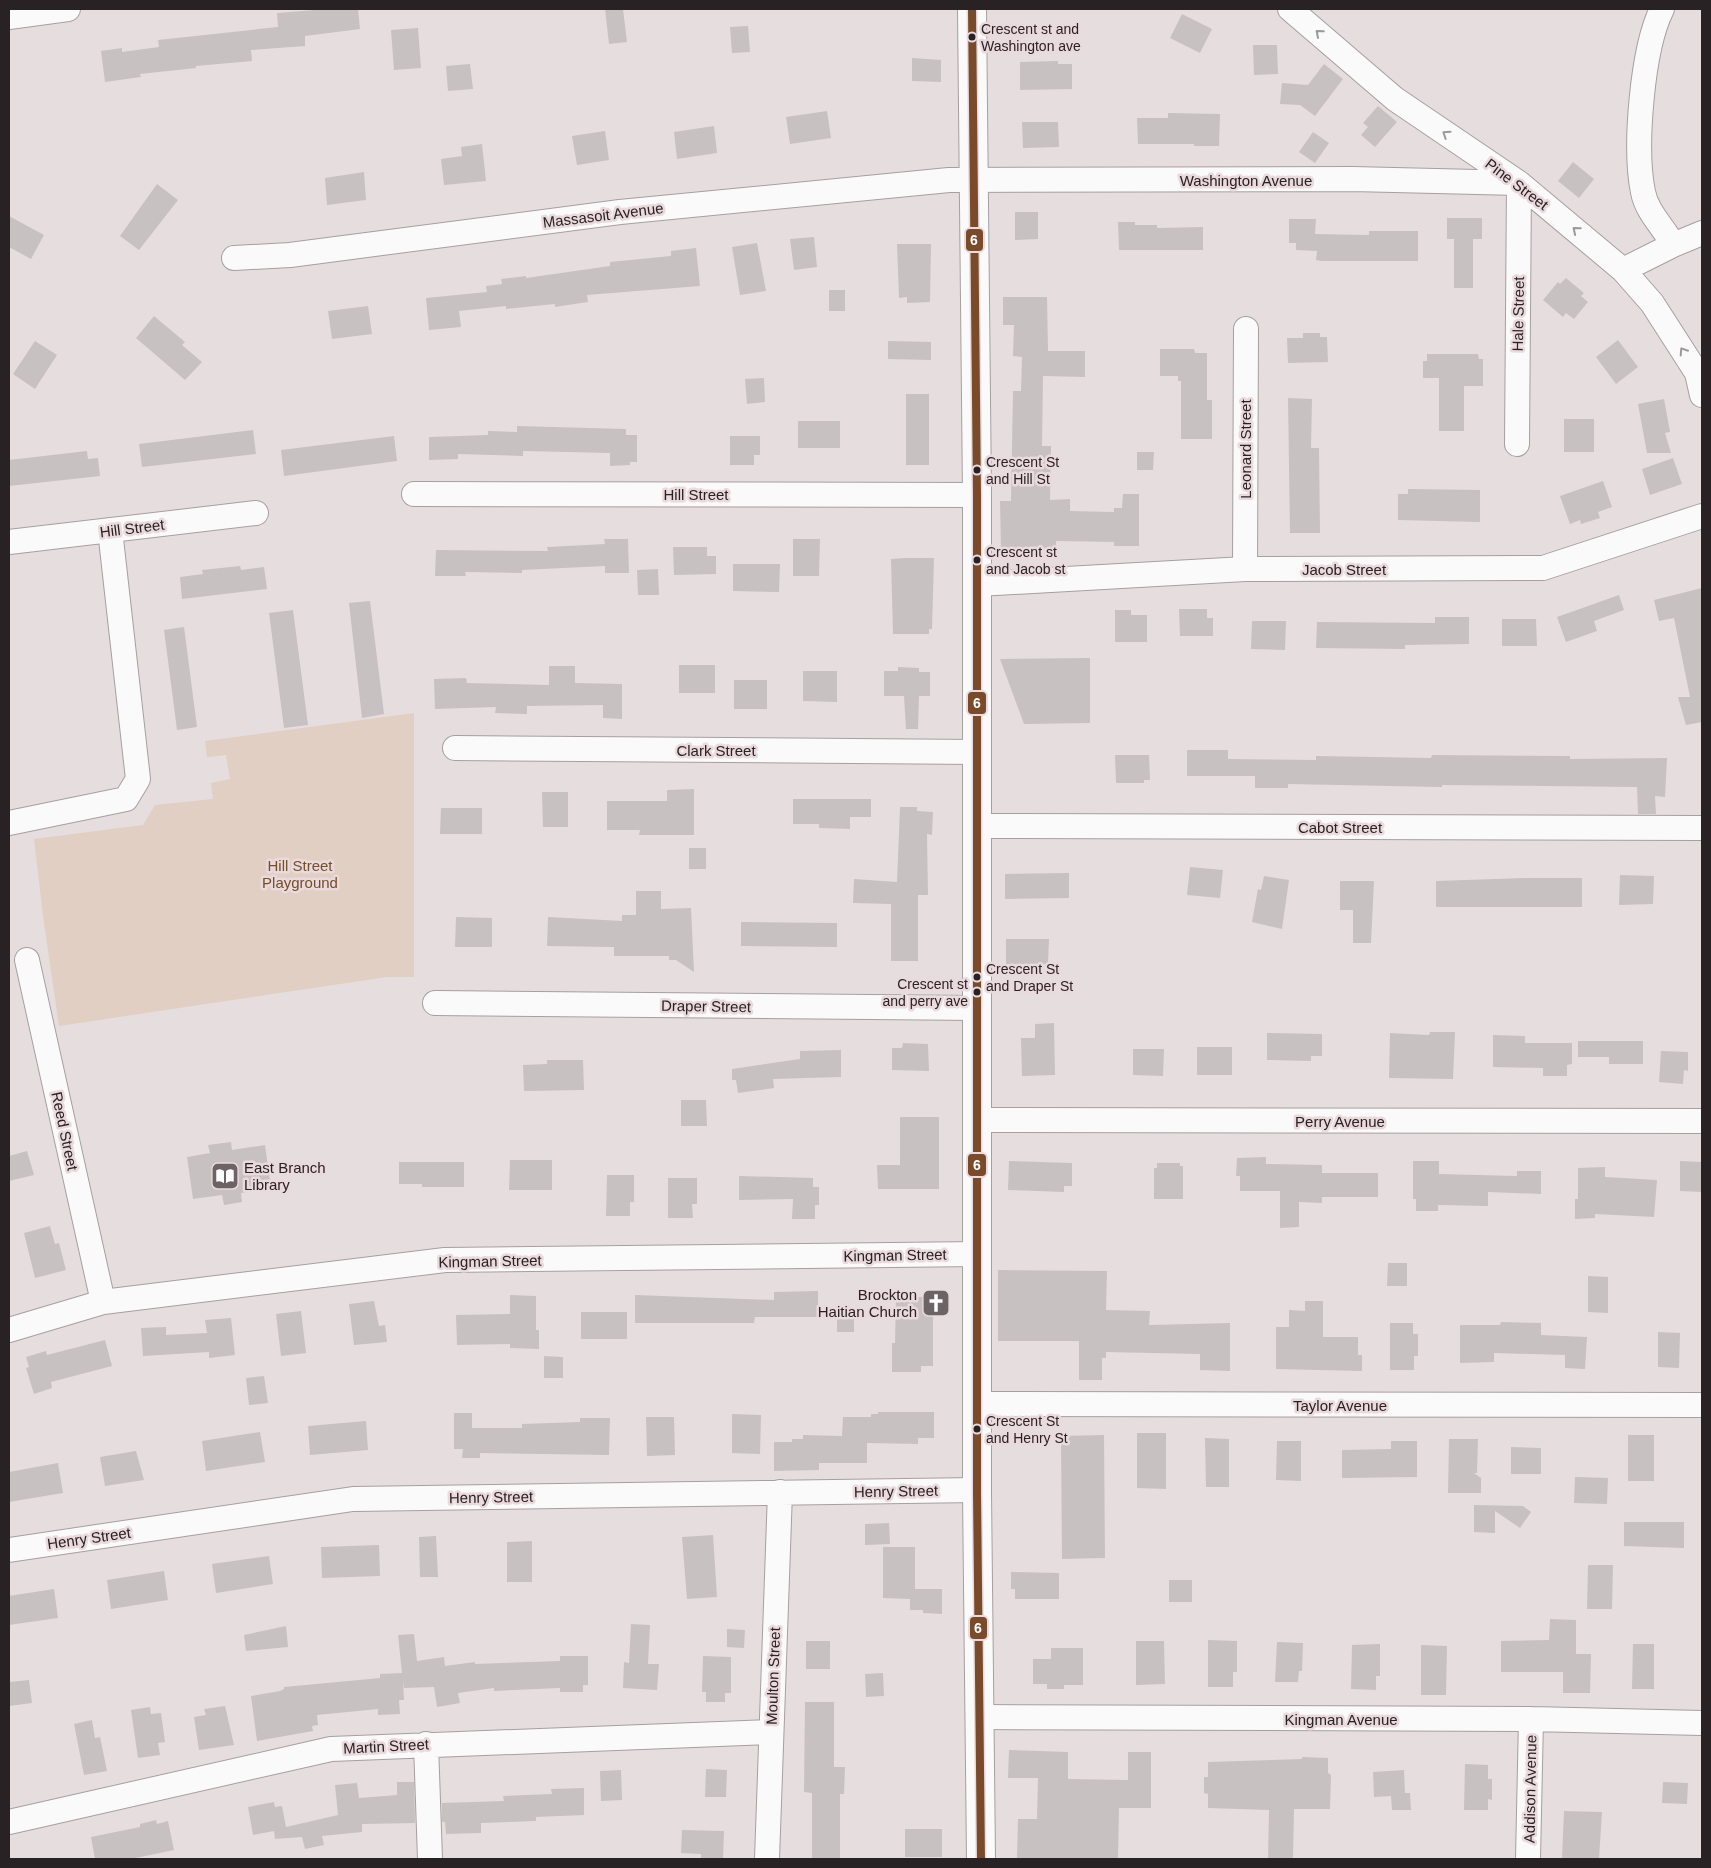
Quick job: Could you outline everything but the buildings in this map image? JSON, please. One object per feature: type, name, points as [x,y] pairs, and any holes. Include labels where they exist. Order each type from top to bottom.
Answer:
[{"type":"main road","points":[[972,9],[978,584],[977,1490],[981,1859]]},
{"type":"street","points":[[9,17],[68,9]]},
{"type":"street","name":"Pine Street","points":[[1290,9],[1394,99],[1520,183],[1623,270],[1652,303],[1697,373],[1702,395]]},
{"type":"street","points":[[1662,9],[1644,72],[1640,152],[1643,194],[1654,218],[1664,227],[1673,244]]},
{"type":"street","name":"Washington Avenue","points":[[973,180],[1352,179],[1520,183]]},
{"type":"street","name":"Massasoit Avenue","points":[[234,258],[290,255],[620,212],[943,181],[973,180]]},
{"type":"street","name":"Hale Street","points":[[1517,444],[1520,183]]},
{"type":"street","points":[[1623,270],[1673,244],[1702,233]]},
{"type":"street","name":"Leonard Street","points":[[1245,569],[1246,329]]},
{"type":"street","name":"Hill Street","points":[[414,494],[977,494]]},
{"type":"street","name":"Hill Street","points":[[9,542],[256,513]]},
{"type":"street","name":"Jacob Street","points":[[978,584],[1245,569],[1543,568],[1702,516]]},
{"type":"street","points":[[9,823],[126,799],[138,779],[110,530]]},
{"type":"street","name":"Clark Street","points":[[455,748],[978,752]]},
{"type":"street","name":"Cabot Street","points":[[977,826],[1702,828]]},
{"type":"street","name":"Reed Street","points":[[28,960],[103,1302]]},
{"type":"street","name":"Draper Street","points":[[435,1003],[978,1008]]},
{"type":"street","name":"Perry Avenue","points":[[978,1120],[1702,1121]]},
{"type":"street","name":"Kingman Street","points":[[9,1330],[103,1302],[445,1260],[978,1254]]},
{"type":"street","name":"Taylor Avenue","points":[[978,1404],[1702,1405]]},
{"type":"street","name":"Henry Street","points":[[9,1550],[353,1499],[977,1490]]},
{"type":"street","name":"Moulton Street","points":[[767,1859],[780,1492]]},
{"type":"street","name":"Kingman Avenue","points":[[980,1717],[1531,1720],[1702,1723]]},
{"type":"street","name":"Addison Avenue","points":[[1528,1859],[1531,1720]]},
{"type":"street","name":"Martin Street","points":[[9,1822],[331,1749],[771,1732]]},
{"type":"street","points":[[426,1744],[430,1859]]},
{"type":"green space","name":"Hill Street Playground","points":[[414,713],[414,977],[387,977],[59,1026],[34,839],[143,825],[155,805],[213,799],[211,783],[230,779],[226,755],[207,757],[205,741]]},
{"type":"transit line","name":"6","points":[[972,9],[977,495],[977,1493],[981,1859]]},
{"type":"place","name":"Crescent st and Washington ave","points":[[972,37]]},
{"type":"place","name":"Crescent St and Hill St","points":[[977,470]]},
{"type":"place","name":"Crescent st and Jacob st","points":[[977,560]]},
{"type":"place","name":"Crescent St and Draper St","points":[[977,977]]},
{"type":"place","name":"Crescent st and perry ave","points":[[977,992]]},
{"type":"place","name":"East Branch Library","points":[[225,1176]]},
{"type":"place","name":"Brockton Haitian Church","points":[[936,1303]]},
{"type":"place","name":"Crescent St and Henry St","points":[[977,1429]]}]
